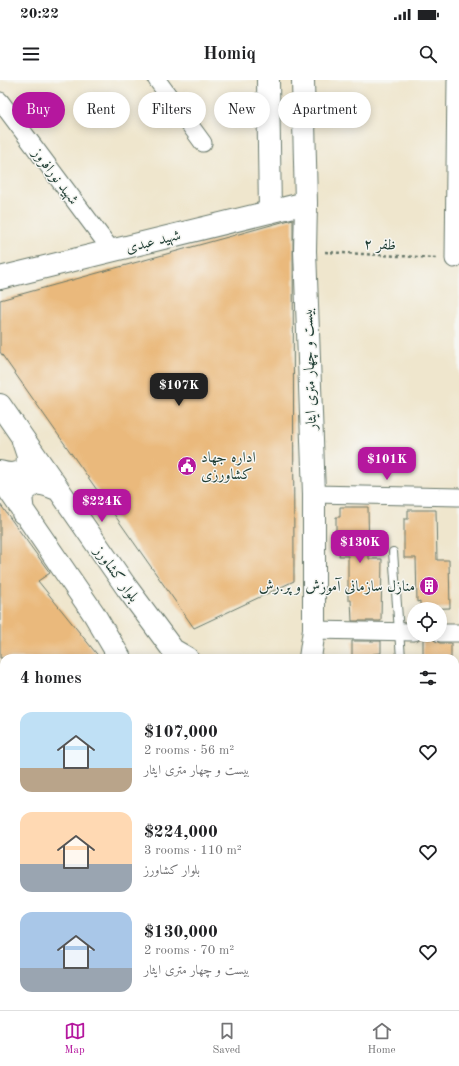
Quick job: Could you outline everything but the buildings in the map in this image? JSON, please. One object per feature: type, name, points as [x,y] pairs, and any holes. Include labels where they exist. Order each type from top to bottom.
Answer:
[{"type":"main road","points":[[268,80],[270,212]]},
{"type":"main road","name":"بیست و چهار متری ایثار","points":[[303,80],[306,203],[305,251],[314,494],[314,630],[311,654]]},
{"type":"main road","name":"شهید عبدی","points":[[0,278],[306,203]]},
{"type":"main road","name":"بلوار کشاورز","points":[[0,405],[57,489],[173,650],[180,654]]},
{"type":"main road","points":[[0,472],[7,474],[18,474],[27,468],[28,456],[22,439]]},
{"type":"main road","points":[[0,477],[23,513],[94,614],[118,654]]},
{"type":"main road","points":[[23,513],[21,496],[30,486],[41,483],[57,489]]},
{"type":"street","points":[[157,80],[203,143]]},
{"type":"street","points":[[454,259],[456,80]]},
{"type":"street","name":"شهید نورافروز","points":[[0,101],[112,251]]},
{"type":"street","points":[[314,494],[459,497]]},
{"type":"street","points":[[314,630],[407,632]]},
{"type":"street","points":[[447,633],[459,633]]},
{"type":"lane","points":[[393,552],[407,632],[402,654]]},
{"type":"path","name":"ظفر ۲","points":[[305,251],[454,259]]},
{"type":"place","name":"اداره جهاد کشاورزی","points":[[187,466]]},
{"type":"place","name":"منازل سازمانی آموزش و پر.رش","points":[[429,586]]}]
